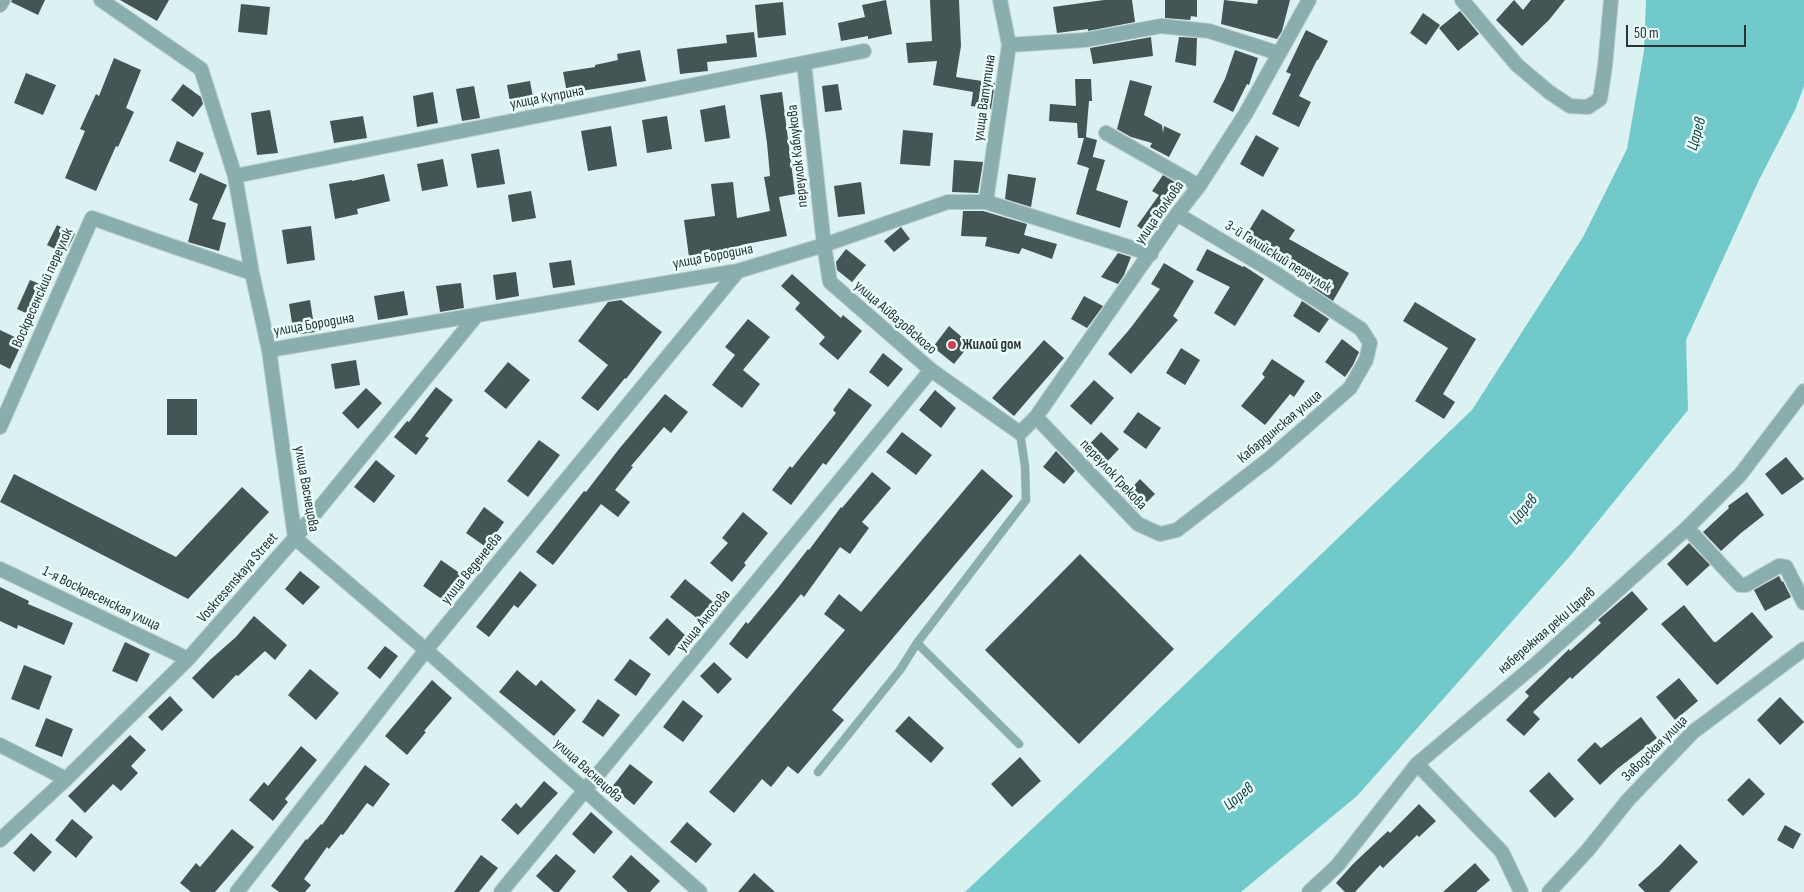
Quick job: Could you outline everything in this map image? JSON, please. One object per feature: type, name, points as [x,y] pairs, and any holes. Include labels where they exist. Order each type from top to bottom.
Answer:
[{"type":"street","points":[[0,5],[2,0]]},
{"type":"street","name":"улица Васнецова","points":[[101,0],[201,69],[236,176],[252,273],[268,350],[295,538],[426,650],[700,892]]},
{"type":"street","name":"улица Ватутина","points":[[986,202],[1009,45],[1000,0]]},
{"type":"street","name":"улица Волкова","points":[[1020,433],[1036,417],[1177,214],[1199,186],[1246,113],[1309,0]]},
{"type":"street","points":[[1462,0],[1517,65],[1549,92],[1570,106],[1588,107],[1600,99],[1611,0]]},
{"type":"street","points":[[1009,45],[1085,40],[1161,26],[1208,31],[1278,54]]},
{"type":"street","name":"улица Куприна","points":[[236,176],[864,51]]},
{"type":"street","name":"переулок Каблукова","points":[[804,63],[824,245]]},
{"type":"street","points":[[1106,133],[1199,186]]},
{"type":"street","name":"улица Бородина","points":[[268,350],[738,271],[824,245],[948,202],[986,202],[1151,254]]},
{"type":"street","name":"3-й Галийский переулок","points":[[1177,214],[1272,270],[1361,329]]},
{"type":"street","name":"Воскресенский переулок","points":[[0,427],[92,218],[252,273]]},
{"type":"street","name":"улица Айвазовского","points":[[824,245],[830,282],[931,370],[1020,433]]},
{"type":"street","name":"улица Веденеева","points":[[236,892],[426,650],[738,271]]},
{"type":"street","name":"Voskresenskaya Street","points":[[0,840],[66,779],[188,659],[295,538],[477,315]]},
{"type":"street","name":"Кабардинская улица","points":[[1177,530],[1269,459],[1350,388],[1366,360],[1370,343],[1361,329]]},
{"type":"street","name":"улица Аносова","points":[[501,892],[931,370]]},
{"type":"street","name":"набережная реки Царев","points":[[1309,892],[1337,866],[1417,764],[1536,663],[1687,528],[1740,475],[1804,391]]},
{"type":"street","name":"переулок Грекова","points":[[1036,417],[1138,524],[1160,534],[1177,530]]},
{"type":"street","points":[[1687,528],[1740,585],[1746,585],[1779,566],[1786,567],[1804,603]]},
{"type":"street","name":"1-я Воскресенская улица","points":[[0,569],[188,659]]},
{"type":"street","name":"Заводская улица","points":[[1549,892],[1587,851],[1628,800],[1693,732],[1804,649]]},
{"type":"street","points":[[0,745],[66,779]]},
{"type":"street","points":[[1417,764],[1502,852],[1521,892]]},
{"type":"lane","points":[[818,772],[900,670],[916,642],[1026,500],[1025,466],[1020,433]]},
{"type":"lane","points":[[916,642],[1019,744]]},
{"type":"water","name":"Царев","points":[[1646,0],[1804,0],[1804,86],[1795,110],[1759,180],[1686,340],[1688,410],[1570,556],[1357,796],[1241,892],[965,892],[1472,410],[1583,237],[1627,149],[1644,51]]},
{"type":"building","points":[[12,0],[45,0],[38,15],[11,2]]},
{"type":"building","points":[[120,0],[169,0],[157,21]]},
{"type":"building","points":[[886,0],[892,34],[868,39],[868,36],[841,41],[838,23],[865,17],[862,5]]},
{"type":"building","points":[[930,0],[959,0],[961,46],[956,77],[995,83],[991,109],[971,106],[973,92],[933,85],[937,61],[908,63],[906,43],[932,41]]},
{"type":"building","points":[[1104,0],[1132,0],[1135,22],[1088,31],[1088,29],[1057,33],[1053,7]]},
{"type":"building","points":[[1165,0],[1197,0],[1197,17],[1191,16],[1190,20],[1165,18]]},
{"type":"building","points":[[1224,0],[1257,4],[1258,0],[1290,0],[1282,31],[1277,39],[1221,24]]},
{"type":"building","points":[[1514,0],[1523,10],[1531,0],[1565,0],[1549,20],[1522,46],[1496,20]]},
{"type":"building","points":[[783,2],[786,35],[758,38],[755,5]]},
{"type":"building","points":[[241,4],[270,7],[267,35],[238,32]]},
{"type":"building","points":[[1460,11],[1479,34],[1458,51],[1439,28]]},
{"type":"building","points":[[1423,13],[1440,25],[1426,45],[1410,33]]},
{"type":"building","points":[[1306,30],[1328,41],[1299,96],[1311,102],[1299,127],[1272,114],[1291,74],[1286,72]]},
{"type":"building","points":[[754,32],[757,57],[707,62],[708,71],[680,74],[677,49],[727,43],[726,35]]},
{"type":"building","points":[[1151,37],[1153,56],[1093,64],[1090,48]]},
{"type":"building","points":[[1179,37],[1197,38],[1196,66],[1175,62]]},
{"type":"building","points":[[640,50],[646,81],[567,93],[563,72],[595,67],[595,65],[618,60],[617,54]]},
{"type":"building","points":[[1235,50],[1258,58],[1249,85],[1247,84],[1233,112],[1213,102],[1225,79]]},
{"type":"building","points":[[114,58],[141,70],[126,108],[134,112],[96,191],[65,178],[85,131],[80,129],[96,94],[99,96]]},
{"type":"building","points":[[26,73],[56,85],[43,115],[14,103]]},
{"type":"building","points":[[1075,79],[1091,79],[1092,101],[1089,101],[1086,137],[1097,140],[1092,160],[1093,157],[1105,160],[1096,190],[1128,201],[1120,228],[1076,214],[1089,168],[1077,164],[1084,138],[1078,138],[1077,123],[1049,121],[1050,104],[1076,106]]},
{"type":"building","points":[[1130,80],[1152,86],[1144,115],[1162,125],[1163,133],[1164,126],[1181,134],[1169,157],[1150,147],[1152,143],[1131,137],[1117,129]]},
{"type":"building","points":[[530,81],[534,103],[511,108],[507,85]]},
{"type":"building","points":[[183,84],[201,97],[203,104],[193,117],[171,100]]},
{"type":"building","points":[[838,84],[842,110],[825,112],[822,86]]},
{"type":"building","points":[[474,86],[480,118],[462,121],[456,89]]},
{"type":"building","points":[[433,92],[438,123],[417,127],[413,96]]},
{"type":"building","points":[[782,92],[795,194],[779,197],[787,236],[741,245],[741,250],[689,257],[684,220],[715,216],[711,184],[733,182],[737,218],[770,211],[764,177],[770,176],[760,95]]},
{"type":"building","points":[[725,105],[730,138],[705,142],[700,110]]},
{"type":"building","points":[[270,110],[278,153],[257,155],[251,113]]},
{"type":"building","points":[[363,116],[367,138],[334,143],[330,121]]},
{"type":"building","points":[[667,116],[672,149],[647,153],[642,120]]},
{"type":"building","points":[[611,126],[617,166],[588,171],[581,131]]},
{"type":"building","points":[[903,130],[933,133],[930,166],[900,164]]},
{"type":"building","points":[[1256,135],[1279,148],[1263,177],[1240,164]]},
{"type":"building","points":[[177,141],[204,153],[195,173],[169,161]]},
{"type":"building","points":[[499,149],[505,184],[477,188],[471,154]]},
{"type":"building","points":[[443,159],[448,186],[422,191],[417,164]]},
{"type":"building","points":[[954,160],[983,162],[978,193],[952,192]]},
{"type":"building","points":[[200,173],[227,185],[212,219],[226,223],[219,251],[188,242],[198,204],[189,200]]},
{"type":"building","points":[[384,174],[390,201],[357,209],[358,214],[335,219],[329,184]]},
{"type":"building","points":[[1008,174],[1036,178],[1031,207],[1005,199]]},
{"type":"building","points":[[1163,175],[1183,187],[1149,234],[1137,226],[1159,195],[1152,191]]},
{"type":"building","points":[[861,182],[865,214],[838,217],[834,186]]},
{"type":"building","points":[[531,191],[536,218],[512,222],[508,195]]},
{"type":"building","points":[[1262,209],[1295,230],[1289,239],[1349,273],[1333,301],[1312,287],[1313,285],[1294,274],[1297,269],[1245,237]]},
{"type":"building","points":[[963,211],[983,211],[1027,224],[1024,235],[1057,244],[1052,259],[1022,248],[1019,254],[985,246],[987,237],[961,236]]},
{"type":"building","points":[[57,225],[75,234],[65,254],[47,245]]},
{"type":"building","points":[[311,226],[315,260],[287,264],[282,230]]},
{"type":"building","points":[[901,227],[910,239],[894,252],[884,241]]},
{"type":"building","points":[[846,249],[866,265],[852,282],[837,270],[836,262]]},
{"type":"building","points":[[1207,249],[1244,266],[1264,279],[1235,326],[1214,313],[1230,287],[1196,270]]},
{"type":"building","points":[[1118,253],[1131,257],[1124,275],[1118,284],[1101,277]]},
{"type":"building","points":[[571,260],[575,285],[553,288],[549,263]]},
{"type":"building","points":[[1164,263],[1194,281],[1173,316],[1178,320],[1131,374],[1108,354],[1160,289],[1151,284]]},
{"type":"building","points":[[516,272],[519,296],[496,300],[493,275]]},
{"type":"building","points":[[792,274],[841,318],[843,315],[862,331],[838,360],[819,344],[825,337],[795,309],[800,303],[781,286]]},
{"type":"building","points":[[30,280],[47,287],[35,317],[17,309]]},
{"type":"building","points":[[461,283],[464,308],[440,312],[436,286]]},
{"type":"building","points":[[404,291],[408,315],[378,320],[374,296]]},
{"type":"building","points":[[1084,296],[1103,306],[1087,328],[1071,319]]},
{"type":"building","points":[[310,300],[315,332],[294,335],[289,304]]},
{"type":"building","points":[[621,300],[662,332],[626,379],[598,411],[581,398],[608,365],[578,341],[608,302]]},
{"type":"building","points":[[1302,301],[1329,319],[1319,333],[1293,316]]},
{"type":"building","points":[[1415,302],[1476,339],[1443,394],[1455,402],[1444,419],[1415,401],[1448,348],[1403,321]]},
{"type":"building","points":[[748,319],[770,337],[743,370],[760,384],[742,408],[712,385],[735,355],[725,347]]},
{"type":"building","name":"Жилой дом","points":[[949,326],[970,344],[954,364],[933,347]]},
{"type":"building","points":[[0,330],[23,341],[10,369],[0,364]]},
{"type":"building","points":[[1342,339],[1359,352],[1345,377],[1325,362]]},
{"type":"building","points":[[1044,340],[1064,358],[1014,416],[992,398]]},
{"type":"building","points":[[1181,348],[1200,360],[1185,385],[1166,373]]},
{"type":"building","points":[[883,353],[903,369],[888,387],[869,372]]},
{"type":"building","points":[[1272,359],[1305,381],[1294,397],[1290,394],[1265,425],[1241,406],[1265,377],[1262,374]]},
{"type":"building","points":[[356,360],[360,385],[335,389],[331,364]]},
{"type":"building","points":[[508,362],[530,380],[506,409],[484,391]]},
{"type":"building","points":[[1094,380],[1114,398],[1091,425],[1070,406]]},
{"type":"building","points":[[436,387],[453,400],[425,436],[429,438],[416,455],[394,437],[407,421],[409,422]]},
{"type":"building","points":[[366,388],[382,403],[358,429],[342,413]]},
{"type":"building","points":[[849,388],[872,405],[826,465],[823,463],[791,505],[772,490],[836,413],[833,410]]},
{"type":"building","points":[[935,390],[956,408],[941,428],[919,410]]},
{"type":"building","points":[[665,394],[688,412],[671,433],[664,427],[631,466],[633,467],[615,490],[630,502],[618,517],[601,504],[553,565],[536,552]]},
{"type":"building","points":[[167,399],[197,399],[197,435],[167,435]]},
{"type":"building","points":[[1138,412],[1161,428],[1146,449],[1123,432]]},
{"type":"building","points":[[902,432],[932,455],[916,475],[886,452]]},
{"type":"building","points":[[1101,432],[1119,449],[1103,466],[1085,449]]},
{"type":"building","points":[[539,440],[560,455],[528,497],[507,481]]},
{"type":"building","points":[[1056,451],[1075,471],[1064,484],[1043,467]]},
{"type":"building","points":[[1786,457],[1804,479],[1782,495],[1765,474]]},
{"type":"building","points":[[376,460],[395,476],[374,503],[354,487]]},
{"type":"building","points":[[982,469],[1013,496],[832,710],[844,720],[798,774],[788,766],[771,787],[762,779],[734,813],[709,792],[845,630],[824,614],[839,594],[861,612]]},
{"type":"building","points":[[872,472],[891,488],[862,522],[869,528],[850,554],[840,547],[804,597],[801,594],[747,659],[729,644],[746,622],[748,624],[809,550],[841,507]]},
{"type":"building","points":[[14,474],[176,557],[242,487],[269,512],[188,599],[0,502]]},
{"type":"building","points":[[1140,479],[1155,494],[1138,511],[1124,496]]},
{"type":"building","points":[[1747,492],[1764,515],[1721,551],[1703,532],[1729,508],[1728,506]]},
{"type":"building","points":[[484,507],[504,522],[486,547],[466,533]]},
{"type":"building","points":[[743,512],[768,533],[744,563],[746,565],[732,582],[710,563],[728,543],[722,538]]},
{"type":"building","points":[[1689,543],[1710,565],[1687,586],[1667,564]]},
{"type":"building","points":[[1080,554],[1174,649],[1079,744],[985,650]]},
{"type":"building","points":[[441,560],[461,574],[443,600],[423,586]]},
{"type":"building","points":[[300,571],[320,587],[303,605],[285,589]]},
{"type":"building","points":[[520,571],[537,585],[518,608],[514,605],[489,637],[476,627]]},
{"type":"building","points":[[1779,576],[1791,597],[1765,611],[1754,590]]},
{"type":"building","points":[[685,579],[713,602],[698,619],[670,597]]},
{"type":"building","points":[[0,587],[29,601],[28,604],[73,623],[64,645],[18,625],[17,629],[0,621]]},
{"type":"building","points":[[1632,591],[1648,609],[1533,712],[1540,719],[1524,736],[1506,720],[1529,696],[1525,692],[1569,649],[1570,651],[1601,623],[1598,620]]},
{"type":"building","points":[[1684,605],[1714,642],[1752,612],[1773,637],[1717,685],[1661,624]]},
{"type":"building","points":[[254,616],[287,645],[275,660],[265,651],[238,676],[236,675],[213,699],[192,678],[236,637]]},
{"type":"building","points":[[667,618],[685,635],[669,656],[649,638]]},
{"type":"building","points":[[125,642],[150,654],[137,682],[112,671]]},
{"type":"building","points":[[385,646],[398,656],[380,679],[367,668]]},
{"type":"building","points":[[630,659],[651,674],[636,696],[614,680]]},
{"type":"building","points":[[714,662],[732,679],[718,694],[700,676]]},
{"type":"building","points":[[24,665],[52,676],[39,710],[11,699]]},
{"type":"building","points":[[310,669],[339,693],[316,720],[288,695]]},
{"type":"building","points":[[517,670],[536,686],[541,680],[576,710],[554,736],[499,692]]},
{"type":"building","points":[[1679,678],[1698,701],[1675,720],[1656,697]]},
{"type":"building","points":[[432,680],[452,698],[424,731],[426,732],[407,755],[385,736]]},
{"type":"building","points":[[170,696],[183,710],[162,731],[148,717]]},
{"type":"building","points":[[1780,697],[1804,722],[1780,745],[1757,720]]},
{"type":"building","points":[[598,699],[620,715],[603,737],[582,722]]},
{"type":"building","points":[[683,700],[703,716],[683,742],[663,727]]},
{"type":"building","points":[[909,716],[944,748],[931,763],[895,731]]},
{"type":"building","points":[[1641,717],[1657,738],[1617,769],[1600,785],[1577,760],[1595,742],[1601,748]]},
{"type":"building","points":[[46,718],[73,729],[62,757],[35,746]]},
{"type":"building","points":[[130,735],[146,750],[131,766],[138,773],[121,791],[113,784],[85,813],[68,796]]},
{"type":"building","points":[[301,746],[317,760],[285,799],[288,802],[273,821],[249,800],[264,782],[268,786]]},
{"type":"building","points":[[1020,757],[1041,781],[1012,807],[991,784]]},
{"type":"building","points":[[630,764],[653,782],[634,805],[612,787]]},
{"type":"building","points":[[365,765],[390,784],[373,807],[367,803],[343,835],[341,834],[329,849],[327,847],[304,879],[311,885],[305,892],[279,892],[271,886],[306,839],[322,825]]},
{"type":"building","points":[[1549,772],[1574,799],[1555,818],[1529,791]]},
{"type":"building","points":[[1749,778],[1765,794],[1743,816],[1727,800]]},
{"type":"building","points":[[544,781],[558,793],[518,835],[501,820],[516,803],[521,808]]},
{"type":"building","points":[[1419,804],[1436,821],[1419,837],[1417,835],[1383,868],[1380,865],[1355,892],[1345,892],[1336,883],[1353,864],[1388,831],[1390,833]]},
{"type":"building","points":[[591,812],[613,832],[594,854],[572,834]]},
{"type":"building","points":[[72,819],[93,837],[76,858],[55,840]]},
{"type":"building","points":[[687,822],[712,844],[696,863],[670,842]]},
{"type":"building","points":[[1785,825],[1801,834],[1793,849],[1777,840]]},
{"type":"building","points":[[232,829],[254,847],[215,892],[191,892],[180,883],[196,863],[200,867]]},
{"type":"building","points":[[31,833],[52,852],[34,872],[13,853]]},
{"type":"building","points":[[1680,844],[1698,862],[1669,892],[1645,892],[1638,885]]},
{"type":"building","points":[[556,854],[576,871],[559,892],[554,892],[536,876]]},
{"type":"building","points":[[481,855],[498,868],[479,892],[454,892]]},
{"type":"building","points":[[631,855],[660,881],[650,892],[628,892],[612,877]]},
{"type":"building","points":[[1475,863],[1490,880],[1476,892],[1443,892]]},
{"type":"building","points":[[754,873],[775,892],[738,892]]},
{"type":"place","name":"Жилой дом","points":[[952,345]]}]
